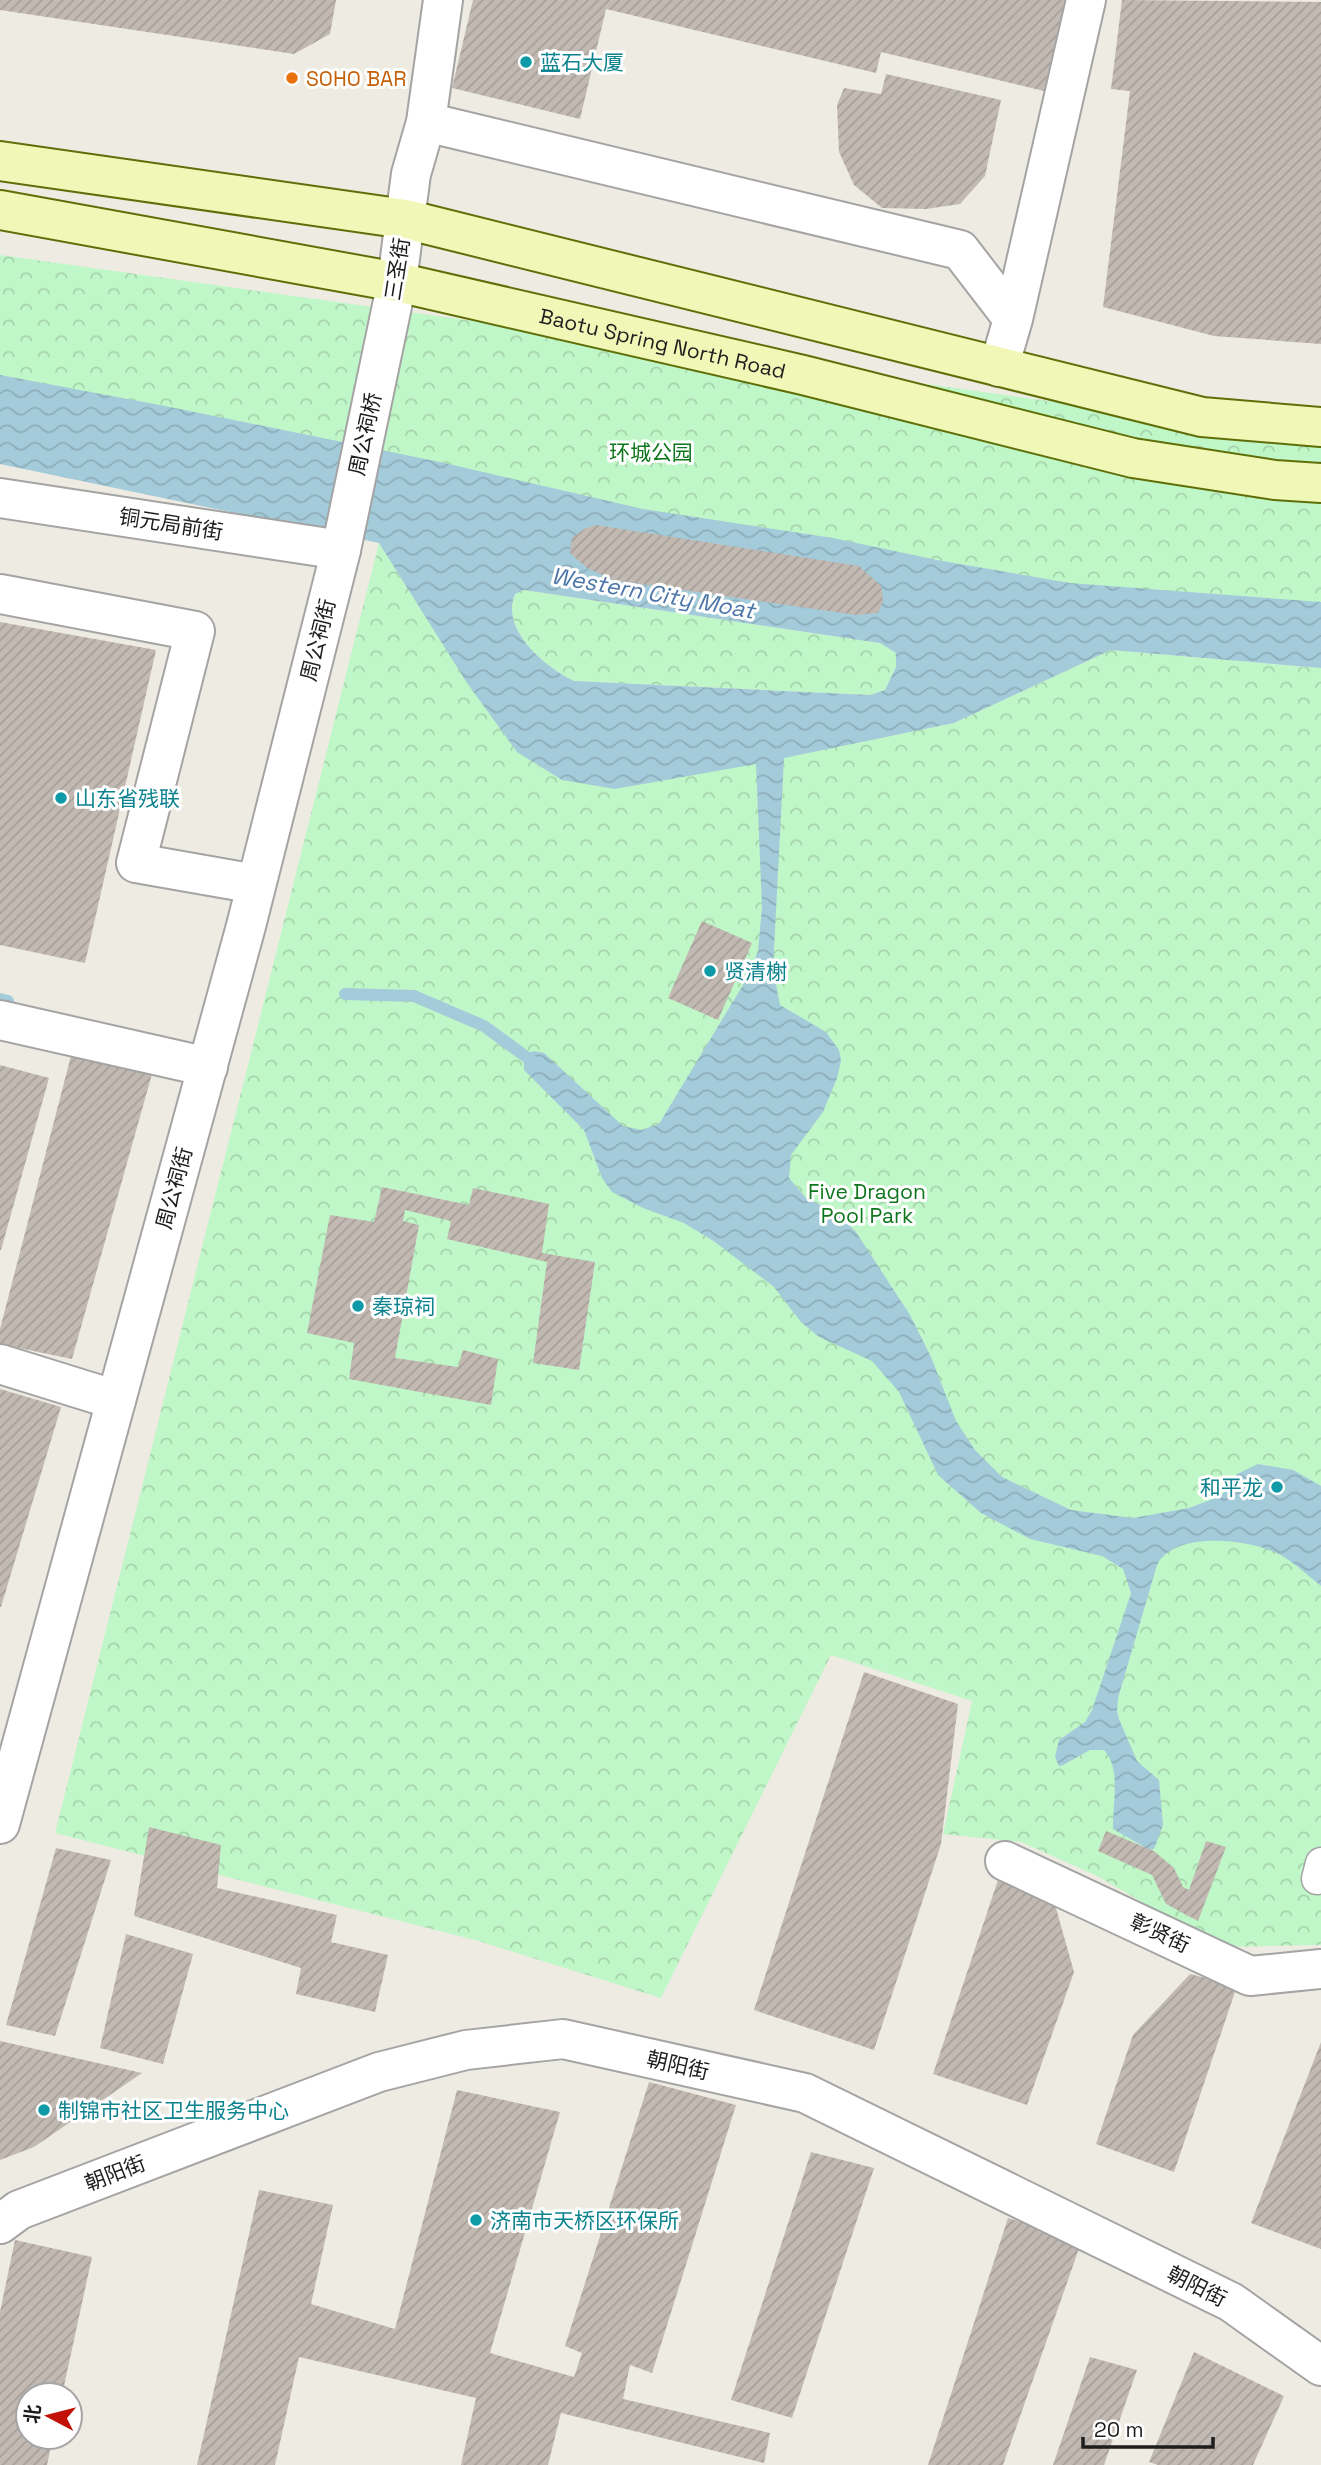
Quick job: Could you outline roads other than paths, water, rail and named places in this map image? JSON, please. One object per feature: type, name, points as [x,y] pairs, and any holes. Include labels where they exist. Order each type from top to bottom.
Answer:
[{"type":"main road","points":[[0,161],[405,219],[1202,417],[1321,427]]},
{"type":"main road","name":"Baotu Spring North Road","points":[[0,211],[397,282],[803,375],[1133,458],[1275,480],[1321,483]]},
{"type":"street","name":"三圣街","points":[[388,319],[397,282],[411,173],[426,122],[443,0]]},
{"type":"street","points":[[999,368],[1013,318],[1086,0]]},
{"type":"street","points":[[426,122],[960,250],[1013,318]]},
{"type":"street","name":"周公祠桥","points":[[341,550],[388,319]]},
{"type":"street","name":"铜元局前街","points":[[0,498],[341,550]]},
{"type":"street","name":"周公祠街","points":[[0,1825],[208,1067],[341,550]]},
{"type":"street","points":[[0,594],[195,631],[136,863],[256,884]]},
{"type":"street","points":[[0,1020],[208,1067]]},
{"type":"street","points":[[0,1364],[116,1400]]},
{"type":"street","name":"彰贤街","points":[[1005,1861],[1251,1976],[1321,1969]]},
{"type":"street","name":"朝阳街","points":[[0,2224],[19,2210],[379,2072],[466,2050],[563,2039],[806,2094],[1231,2302],[1321,2366]]},
{"type":"water","name":"Western City Moat","points":[[0,375],[440,462],[643,509],[833,538],[937,560],[1070,583],[1321,602],[1321,668],[1111,650],[954,723],[784,758],[773,968],[780,1005],[826,1032],[839,1050],[841,1061],[823,1112],[791,1155],[789,1178],[806,1198],[838,1214],[856,1232],[910,1315],[931,1357],[956,1421],[975,1450],[1002,1477],[1071,1510],[1133,1518],[1189,1508],[1221,1496],[1237,1474],[1258,1464],[1293,1470],[1321,1486],[1321,1586],[1279,1554],[1244,1543],[1193,1542],[1166,1554],[1157,1565],[1118,1698],[1117,1711],[1137,1761],[1159,1780],[1163,1825],[1154,1849],[1148,1849],[1113,1829],[1113,1767],[1104,1750],[1090,1750],[1059,1766],[1055,1757],[1059,1740],[1085,1722],[1092,1710],[1131,1593],[1123,1569],[1102,1556],[1030,1539],[981,1513],[938,1475],[899,1392],[872,1361],[819,1337],[801,1322],[774,1287],[715,1242],[684,1223],[643,1208],[612,1192],[602,1178],[584,1130],[524,1070],[524,1055],[534,1051],[544,1053],[623,1126],[641,1130],[659,1124],[746,980],[758,951],[762,907],[756,764],[615,789],[562,780],[517,752],[467,683],[379,543],[0,464]],"holes":[[[524,590],[880,643],[896,653],[896,667],[885,690],[870,695],[574,681],[550,667],[528,646],[519,634],[512,608],[515,594]]]},
{"type":"waterway","points":[[345,994],[414,996],[484,1026],[536,1064]]},
{"type":"waterway","points":[[0,999],[8,1001]]},
{"type":"place","name":"蓝石大厦","points":[[526,62]]},
{"type":"place","name":"SOHO BAR","points":[[292,78]]},
{"type":"place","name":"山东省残联","points":[[61,798]]},
{"type":"place","name":"贤清榭","points":[[710,971]]},
{"type":"place","name":"秦琼祠","points":[[358,1306]]},
{"type":"place","name":"和平龙","points":[[1277,1487]]},
{"type":"place","name":"制锦市社区卫生服务中心","points":[[44,2110]]},
{"type":"place","name":"济南市天桥区环保所","points":[[476,2220]]},
{"type":"park label","name":"环城公园","points":[[651,452]]},
{"type":"park label","name":"Five Dragon Pool Park","points":[[867,1203]]}]
